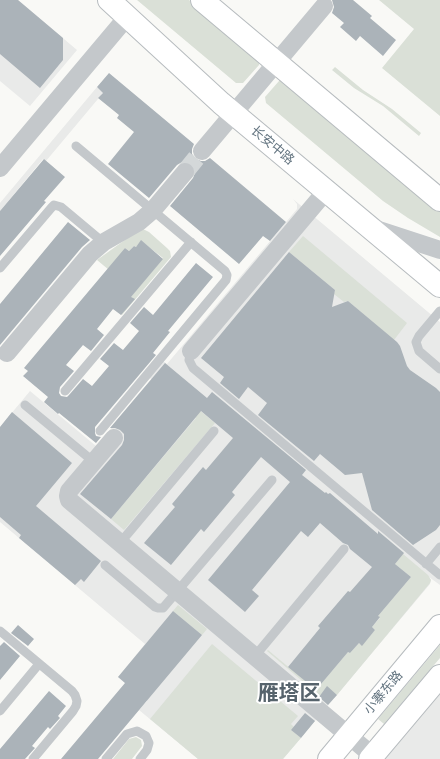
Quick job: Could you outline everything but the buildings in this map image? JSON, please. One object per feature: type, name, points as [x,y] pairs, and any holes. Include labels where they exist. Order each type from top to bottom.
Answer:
[{"type":"main road","name":"长安中路","points":[[109,0],[234,113],[440,286]]},
{"type":"main road","points":[[202,0],[440,200]]},
{"type":"main road","name":"小寨东路","points":[[329,759],[440,626]]},
{"type":"main road","points":[[372,757],[440,676]]},
{"type":"street","points":[[202,151],[324,6]]},
{"type":"street","points":[[0,168],[127,17]]},
{"type":"street","points":[[7,353],[90,254],[104,243],[139,222],[153,210],[185,172]]},
{"type":"street","points":[[191,351],[326,190]]},
{"type":"street","points":[[362,220],[377,229],[440,250]]},
{"type":"street","points":[[107,434],[94,462],[69,491],[68,498],[70,501],[349,735],[372,757]]},
{"type":"lane","points":[[76,146],[225,270],[227,275],[227,278],[107,434]]},
{"type":"lane","points":[[0,268],[54,205],[61,207],[104,243]]},
{"type":"lane","points":[[65,391],[190,242]]},
{"type":"lane","points":[[440,310],[416,342],[419,351],[440,369]]},
{"type":"lane","points":[[191,351],[189,360],[193,368],[440,575]]},
{"type":"lane","points":[[25,404],[94,462]]},
{"type":"lane","points":[[120,543],[214,431]]},
{"type":"lane","points":[[105,565],[158,608],[163,608],[272,480]]},
{"type":"lane","points":[[426,564],[440,547]]},
{"type":"lane","points":[[255,656],[344,549]]},
{"type":"lane","points":[[0,631],[72,691],[77,701],[73,711],[33,759]]},
{"type":"lane","points":[[0,711],[39,664]]},
{"type":"lane","points":[[106,759],[128,734],[137,731],[144,734],[149,743],[148,750],[140,759]]},
{"type":"shaded area","points":[[0,0],[18,0],[77,50],[30,106],[0,81]]},
{"type":"shaded area","points":[[137,0],[189,0],[258,58],[259,65],[243,83],[236,83]]},
{"type":"shaded area","points":[[379,0],[440,0],[440,116],[382,68],[414,29]]},
{"type":"shaded area","points":[[335,67],[363,90],[392,109],[421,133],[419,136],[383,106],[354,88],[332,70]]},
{"type":"shaded area","points":[[282,79],[440,211],[440,237],[383,201],[266,103],[265,97]]},
{"type":"shaded area","points":[[97,87],[103,93],[46,161],[43,159],[0,211],[0,203]]},
{"type":"shaded area","points":[[293,199],[440,322],[440,585],[429,577],[431,580],[430,584],[283,759],[198,759],[139,710],[147,701],[118,677],[145,644],[0,522],[0,427],[30,391],[96,446],[152,380],[149,377],[163,361],[167,364],[297,209],[297,204]]},
{"type":"shaded area","points":[[143,229],[149,232],[170,251],[171,257],[122,315],[118,312],[163,258],[141,241],[136,247],[134,246],[129,251],[125,248],[115,275],[97,260],[136,232]]},
{"type":"shaded area","points":[[303,236],[407,323],[394,340],[348,301],[344,302],[334,294],[335,290],[289,252]]},
{"type":"shaded area","points":[[198,409],[215,423],[124,530],[111,519],[196,418],[193,415]]},
{"type":"shaded area","points":[[403,554],[428,575],[431,580],[430,583],[337,695],[327,687],[320,696],[267,651],[268,650],[316,690],[348,652],[350,653],[359,643],[362,645],[375,630],[372,627],[380,618],[378,616],[411,577],[395,564]]},
{"type":"shaded area","points":[[178,605],[207,629],[202,635],[173,611]]},
{"type":"shaded area","points":[[212,644],[298,716],[291,724],[294,727],[291,730],[301,738],[283,759],[198,759],[150,719]]},
{"type":"shaded area","points":[[440,645],[440,658],[384,724],[378,719]]},
{"type":"shaded area","points":[[440,693],[440,759],[385,759]]},
{"type":"shaded area","points":[[136,737],[141,740],[142,746],[132,759],[113,759],[129,739]]},
{"type":"tunnel","points":[[185,172],[202,151]]},
{"type":"district","name":"雁塔区","points":[[289,695]]}]
